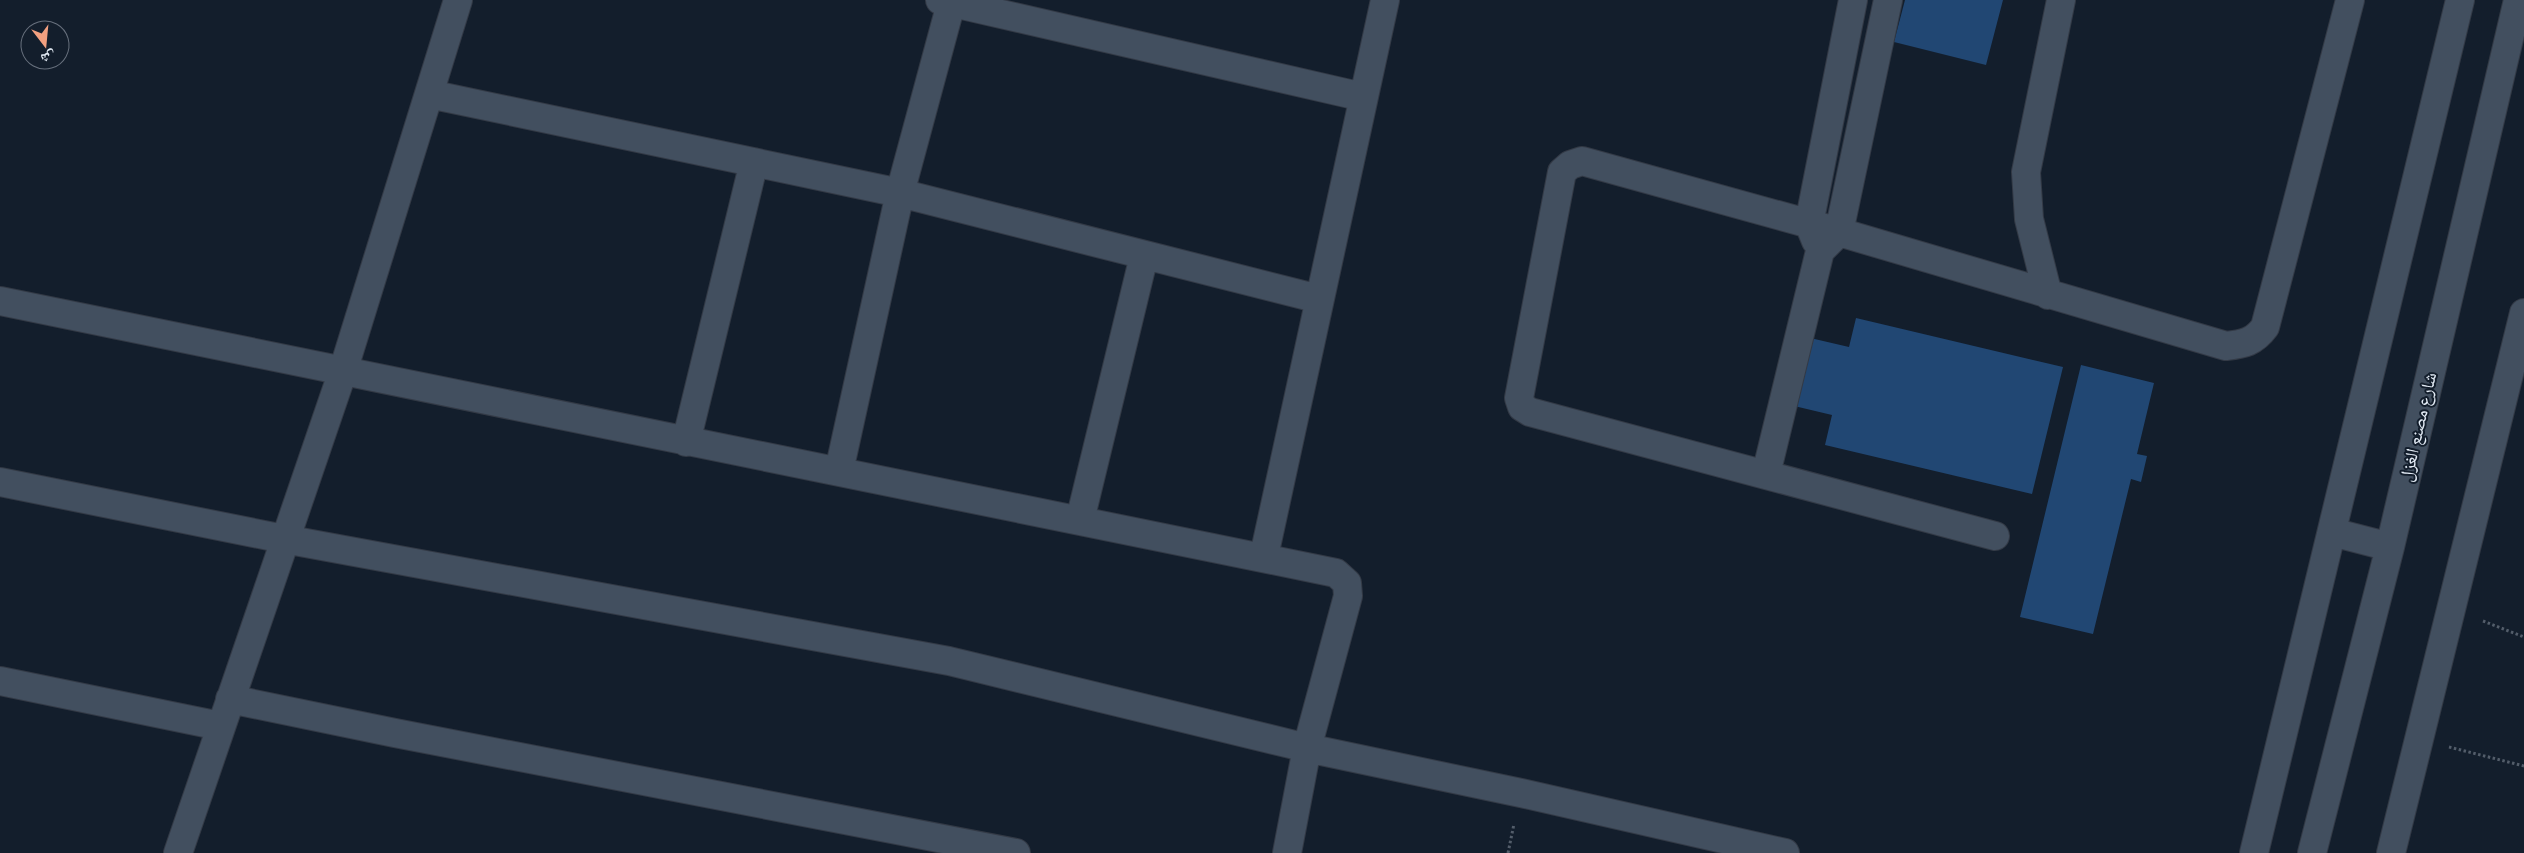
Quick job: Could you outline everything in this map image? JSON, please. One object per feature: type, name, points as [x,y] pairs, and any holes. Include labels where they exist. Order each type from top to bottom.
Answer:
[{"type":"street","points":[[178,853],[284,538],[343,370],[458,0]]},
{"type":"street","points":[[1264,556],[1385,0]]},
{"type":"street","points":[[1809,224],[1853,0]]},
{"type":"street","points":[[1766,474],[1830,242],[1888,0]]},
{"type":"street","points":[[2048,294],[2029,219],[2026,172],[2061,0]]},
{"type":"street","points":[[1995,536],[1530,412],[1522,406],[1519,398],[1562,172],[1570,165],[1582,161],[1809,224],[1830,242],[2048,294],[2226,346],[2241,344],[2256,339],[2265,327],[2350,0]]},
{"type":"street","points":[[2254,853],[2460,0]]},
{"type":"street","name":"شارع مصنع الغزل","points":[[2312,853],[2390,547],[2518,0]]},
{"type":"street","points":[[839,471],[900,193],[948,1],[1363,97]]},
{"type":"street","points":[[429,94],[900,193],[1319,299]]},
{"type":"street","points":[[686,442],[754,162]]},
{"type":"street","points":[[1080,520],[1144,256]]},
{"type":"street","points":[[0,301],[686,442],[1264,556],[1336,573],[1347,583],[1348,596],[1307,748],[1287,853]]},
{"type":"street","points":[[2391,853],[2524,313]]},
{"type":"street","points":[[0,482],[284,538],[949,661],[1307,748],[1521,793],[1785,853]]},
{"type":"street","points":[[2332,532],[2390,547]]},
{"type":"street","points":[[0,680],[220,726]]},
{"type":"street","points":[[230,699],[395,734],[1016,853]]},
{"type":"path","points":[[2450,609],[2524,638]]},
{"type":"path","points":[[2418,739],[2524,766]]},
{"type":"building","points":[[1905,0],[2003,0],[1986,65],[1894,42]]},
{"type":"building","points":[[1856,318],[2063,367],[2032,494],[1825,445],[1832,415],[1790,405],[1806,337],[1849,347]]},
{"type":"building","points":[[2081,365],[2154,383],[2137,454],[2147,456],[2141,482],[2131,479],[2093,634],[2020,617]]}]
